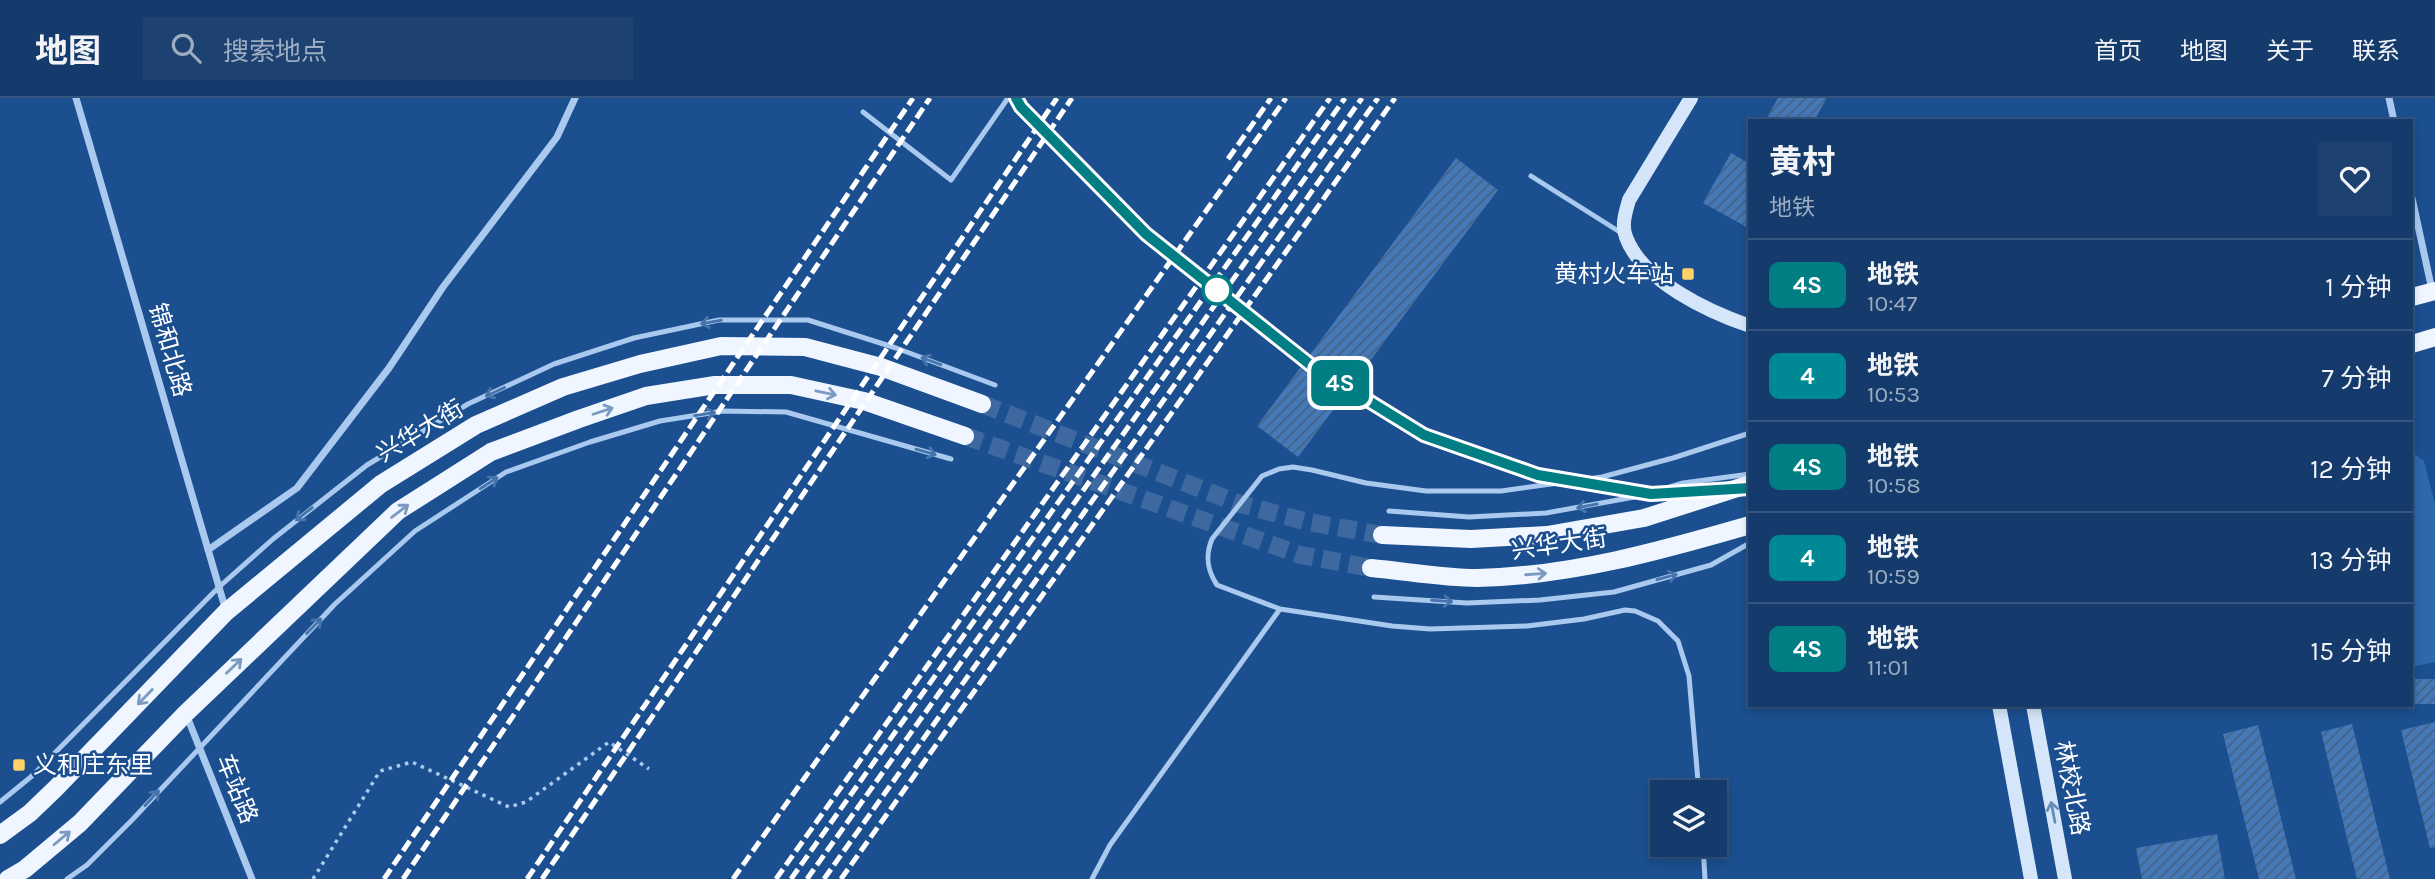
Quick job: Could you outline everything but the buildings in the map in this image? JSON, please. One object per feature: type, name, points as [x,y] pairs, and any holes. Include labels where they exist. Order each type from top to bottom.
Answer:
[{"type":"main road","points":[[1691,98],[1629,200],[1624,219],[1625,236],[1639,258],[1656,275],[1717,314],[1748,325]]},
{"type":"main road","points":[[2413,298],[2434,292]]},
{"type":"main road","points":[[2413,344],[2435,337]]},
{"type":"main road","name":"兴华大街","points":[[0,835],[30,813],[56,788],[226,612],[381,484],[476,425],[564,387],[640,364],[721,346],[805,346],[881,367],[982,404]]},
{"type":"main road","points":[[8,879],[25,869],[80,823],[186,714],[398,511],[491,452],[646,396],[715,385],[791,385],[864,401],[965,436]]},
{"type":"main road","name":"兴华大街","points":[[1382,535],[1471,539],[1546,535],[1644,518],[1748,485]]},
{"type":"main road","name":"兴华大街","points":[[1371,568],[1475,578],[1555,573],[1651,554],[1748,526]]},
{"type":"main road","points":[[1999,707],[2031,879]]},
{"type":"main road","name":"林校北路","points":[[2033,707],[2065,879]]},
{"type":"street","name":"锦和北路","points":[[76,98],[226,612]]},
{"type":"street","points":[[208,550],[297,488],[389,368],[443,287],[557,137],[575,98]]},
{"type":"street","points":[[2389,98],[2394,119]]},
{"type":"street","points":[[2413,202],[2434,292]]},
{"type":"street","name":"车站路","points":[[186,714],[252,879]]},
{"type":"lane","points":[[863,112],[951,180],[1008,98]]},
{"type":"lane","points":[[1531,176],[1625,236]]},
{"type":"lane","points":[[0,802],[32,776],[219,587],[273,539],[368,465],[457,411],[554,364],[634,338],[719,320],[808,320],[896,348],[995,385]]},
{"type":"lane","points":[[67,879],[87,865],[132,820],[335,604],[415,531],[506,472],[660,421],[723,411],[786,412],[950,459]]},
{"type":"lane","points":[[1698,780],[1689,676],[1684,657],[1678,641],[1650,616],[1625,610],[1584,620],[1527,626],[1430,629],[1392,626],[1280,608],[1217,585],[1208,565],[1209,548],[1212,539],[1262,475],[1279,469],[1293,467],[1406,489],[1500,491],[1602,477],[1748,434]]},
{"type":"lane","points":[[1389,511],[1469,517],[1546,513],[1640,496],[1683,483],[1748,474]]},
{"type":"lane","points":[[1374,597],[1467,603],[1540,600],[1615,592],[1711,565],[1748,544]]},
{"type":"lane","points":[[1092,879],[1110,845],[1280,608]]},
{"type":"lane","points":[[1704,857],[1705,879]]},
{"type":"path","points":[[313,879],[380,771],[412,762],[509,807],[526,802],[609,742],[649,769]]},
{"type":"shaded area","points":[[2413,453],[2424,461],[2435,504],[2435,662],[2413,667]]},
{"type":"tunnel","points":[[982,404],[1240,504],[1308,522],[1382,535]]},
{"type":"tunnel","points":[[965,436],[1301,555],[1371,568]]},
{"type":"railway","points":[[384,879],[913,98]]},
{"type":"railway","points":[[403,879],[930,98]]},
{"type":"railway","points":[[527,879],[1057,98]]},
{"type":"railway","points":[[542,879],[1072,98]]},
{"type":"railway","points":[[1228,159],[1271,98]]},
{"type":"railway","points":[[733,879],[1286,98]]},
{"type":"railway","points":[[776,879],[1330,98]]},
{"type":"railway","points":[[791,879],[1345,98]]},
{"type":"railway","points":[[807,879],[1362,98]]},
{"type":"railway","points":[[824,879],[1378,98]]},
{"type":"railway","points":[[841,879],[1395,98]]},
{"type":"metro line","name":"4S","points":[[1016,98],[1021,107],[1146,234],[1312,366],[1424,435],[1538,475],[1651,494],[1748,488]]},
{"type":"place","name":"黄村火车站","points":[[1688,274]]},
{"type":"place","name":"义和庄东里","points":[[19,765]]}]
